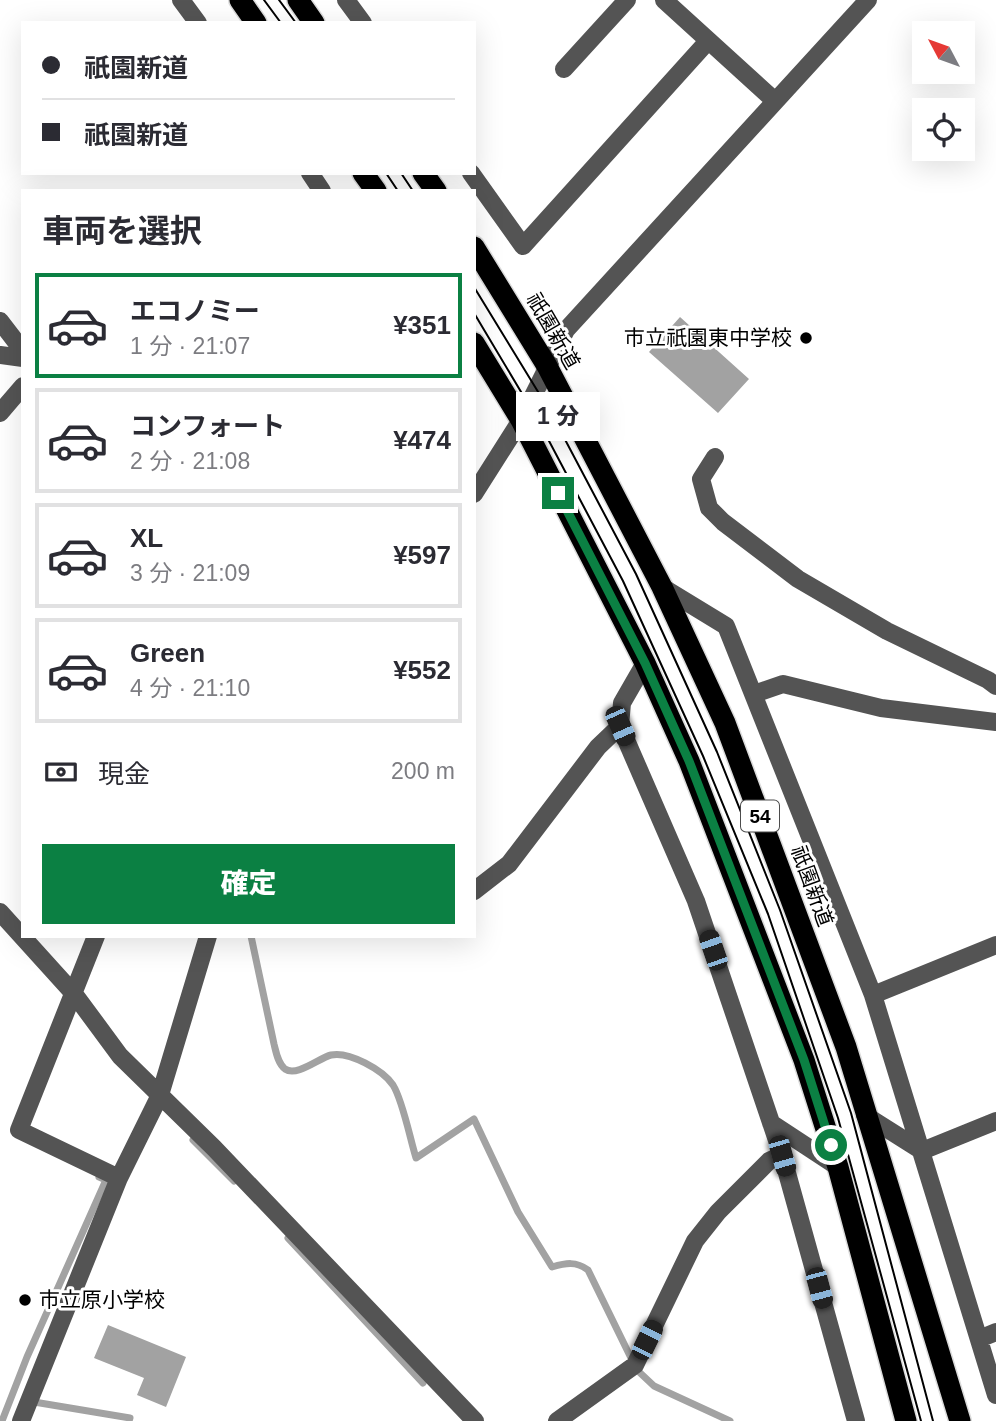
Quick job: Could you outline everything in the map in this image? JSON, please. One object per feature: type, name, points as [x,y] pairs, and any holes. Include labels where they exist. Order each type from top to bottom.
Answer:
[{"type":"highway","points":[[240,0],[255,21]]},
{"type":"highway","points":[[298,0],[313,21]]},
{"type":"highway","name":"祇園新道","points":[[476,250],[547,366],[663,587],[725,723],[846,1047],[960,1421]]},
{"type":"highway","name":"54","points":[[476,346],[521,420],[645,663],[689,761],[804,1060],[838,1167],[906,1421]]},
{"type":"street","points":[[181,0],[197,21]]},
{"type":"street","points":[[346,0],[362,21]]},
{"type":"street","points":[[564,68],[627,0]]},
{"type":"street","points":[[664,0],[775,101]]},
{"type":"street","points":[[476,491],[521,420],[566,330],[868,0]]},
{"type":"street","points":[[472,175],[526,251],[708,41]]},
{"type":"street","points":[[0,321],[21,348]]},
{"type":"street","points":[[0,355],[21,358]]},
{"type":"street","points":[[0,414],[21,388]]},
{"type":"street","points":[[715,457],[701,479],[709,508],[723,522],[798,579],[887,631],[996,686]]},
{"type":"street","points":[[663,587],[726,626],[873,995],[922,1151],[988,1336],[996,1395]]},
{"type":"street","points":[[645,663],[622,703],[620,726],[696,901],[782,1156],[856,1421]]},
{"type":"street","points":[[754,694],[783,684],[881,708],[996,722]]},
{"type":"street","points":[[476,889],[509,864],[598,747],[620,726]]},
{"type":"street","points":[[0,912],[21,935]]},
{"type":"street","points":[[23,938],[75,995],[120,1056],[214,1148],[475,1421]]},
{"type":"street","points":[[95,938],[75,995],[19,1130],[119,1178]]},
{"type":"street","points":[[21,1421],[119,1178],[160,1095],[207,938]]},
{"type":"street","points":[[873,995],[996,945]]},
{"type":"street","points":[[866,1115],[922,1151]]},
{"type":"street","points":[[922,1151],[996,1121]]},
{"type":"street","points":[[771,1123],[838,1167]]},
{"type":"street","points":[[557,1421],[635,1364],[695,1241],[743,1186],[769,1161],[782,1156]]},
{"type":"shaded area","points":[[680,317],[749,379],[718,413],[649,352]]},
{"type":"shaded area","points":[[108,1325],[186,1357],[166,1407],[137,1395],[144,1378],[94,1358]]},
{"type":"waterway","points":[[251,938],[276,1051],[283,1067],[296,1071],[331,1055],[338,1055],[356,1059],[374,1068],[388,1079],[397,1092],[416,1158],[474,1119],[518,1212],[552,1267],[571,1264],[588,1270],[631,1358]]},
{"type":"waterway","points":[[193,1140],[234,1181]]},
{"type":"waterway","points":[[2,1421],[27,1357],[106,1180],[99,1177]]},
{"type":"waterway","points":[[288,1238],[423,1383]]},
{"type":"waterway","points":[[637,1370],[654,1386],[730,1421]]},
{"type":"waterway","points":[[34,1402],[130,1418],[129,1421]]},
{"type":"tram line","points":[[264,0],[280,21]]},
{"type":"tram line","points":[[279,0],[295,21]]},
{"type":"tram line","points":[[387,175],[397,189]]},
{"type":"tram line","points":[[402,175],[412,189]]},
{"type":"tram line","points":[[476,290],[551,413],[636,574],[717,752],[780,910],[851,1113],[933,1421]]},
{"type":"tram line","points":[[476,316],[539,422],[623,581],[703,756],[768,914],[838,1118],[921,1421]]},
{"type":"place","name":"市立祇園東中学校","points":[[806,338]]},
{"type":"place","name":"市立原小学校","points":[[25,1300]]},
{"type":"route","points":[[558,493],[645,663],[689,761],[804,1060],[831,1145]]}]
